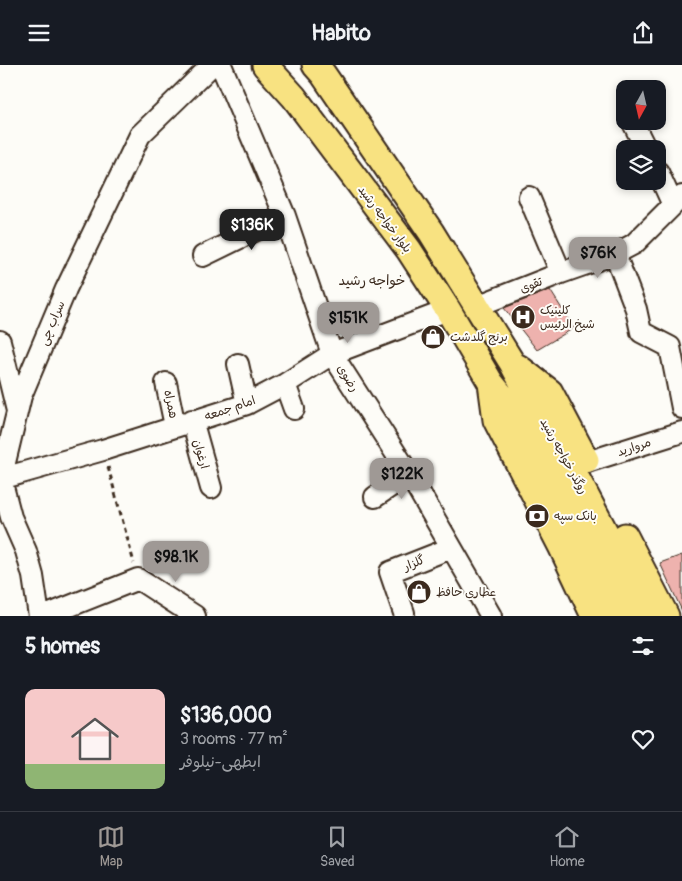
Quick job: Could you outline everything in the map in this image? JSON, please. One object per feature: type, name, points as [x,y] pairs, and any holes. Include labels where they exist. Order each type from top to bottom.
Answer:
[{"type":"main road","name":"بلوار خواجه رشید","points":[[264,65],[294,97],[409,250],[448,310],[491,383]]},
{"type":"main road","points":[[315,65],[431,232],[512,363],[527,411]]},
{"type":"main road","points":[[512,363],[550,392],[666,616]]},
{"type":"main road","points":[[491,383],[527,411]]},
{"type":"main road","points":[[491,383],[496,420],[561,545],[594,616]]},
{"type":"main road","name":"روگذر خواجه رشید","points":[[527,411],[567,505],[619,616]]},
{"type":"main road","name":"روگذر خواجه رشید","points":[[527,411],[566,458],[613,547],[644,616]]},
{"type":"street","name":"سراب چی","points":[[0,479],[21,396],[66,289],[140,135],[212,65]]},
{"type":"street","name":"رضوی","points":[[222,65],[285,215],[332,354],[409,474],[491,616]]},
{"type":"street","points":[[666,183],[678,200]]},
{"type":"street","points":[[529,197],[561,273]]},
{"type":"street","name":"تقوی","points":[[477,306],[616,254],[634,244],[678,200]]},
{"type":"street","points":[[203,256],[285,215]]},
{"type":"street","points":[[616,254],[636,309],[641,332],[676,346],[682,408]]},
{"type":"street","name":"امام جمعه","points":[[0,479],[103,450],[247,404],[285,384],[332,354],[448,310]]},
{"type":"street","points":[[0,341],[17,411]]},
{"type":"street","points":[[238,364],[247,404]]},
{"type":"street","name":"همراه","points":[[166,383],[184,423]]},
{"type":"street","points":[[285,384],[294,409]]},
{"type":"street","name":"ارغوان","points":[[184,423],[211,488]]},
{"type":"street","name":"مروارید","points":[[587,462],[682,431]]},
{"type":"street","points":[[375,497],[409,474]]},
{"type":"street","points":[[0,479],[11,517],[26,551],[33,576],[39,616]]},
{"type":"street","name":"گلزار","points":[[404,613],[390,572],[452,548]]},
{"type":"street","points":[[45,616],[138,579],[195,616]]},
{"type":"path","points":[[103,450],[138,579]]},
{"type":"building","points":[[550,290],[574,328],[537,350],[504,308]]},
{"type":"building","points":[[682,555],[682,611],[660,563]]},
{"type":"place","name":"کلینیک شیخ الرئیس","points":[[523,317]]},
{"type":"place","name":"برنج گلدشت","points":[[433,337]]},
{"type":"place","name":"بانک سپه","points":[[537,516]]},
{"type":"place","name":"عطاری حافظ","points":[[419,592]]},
{"type":"district","name":"خواجه رشید","points":[[372,280]]}]
